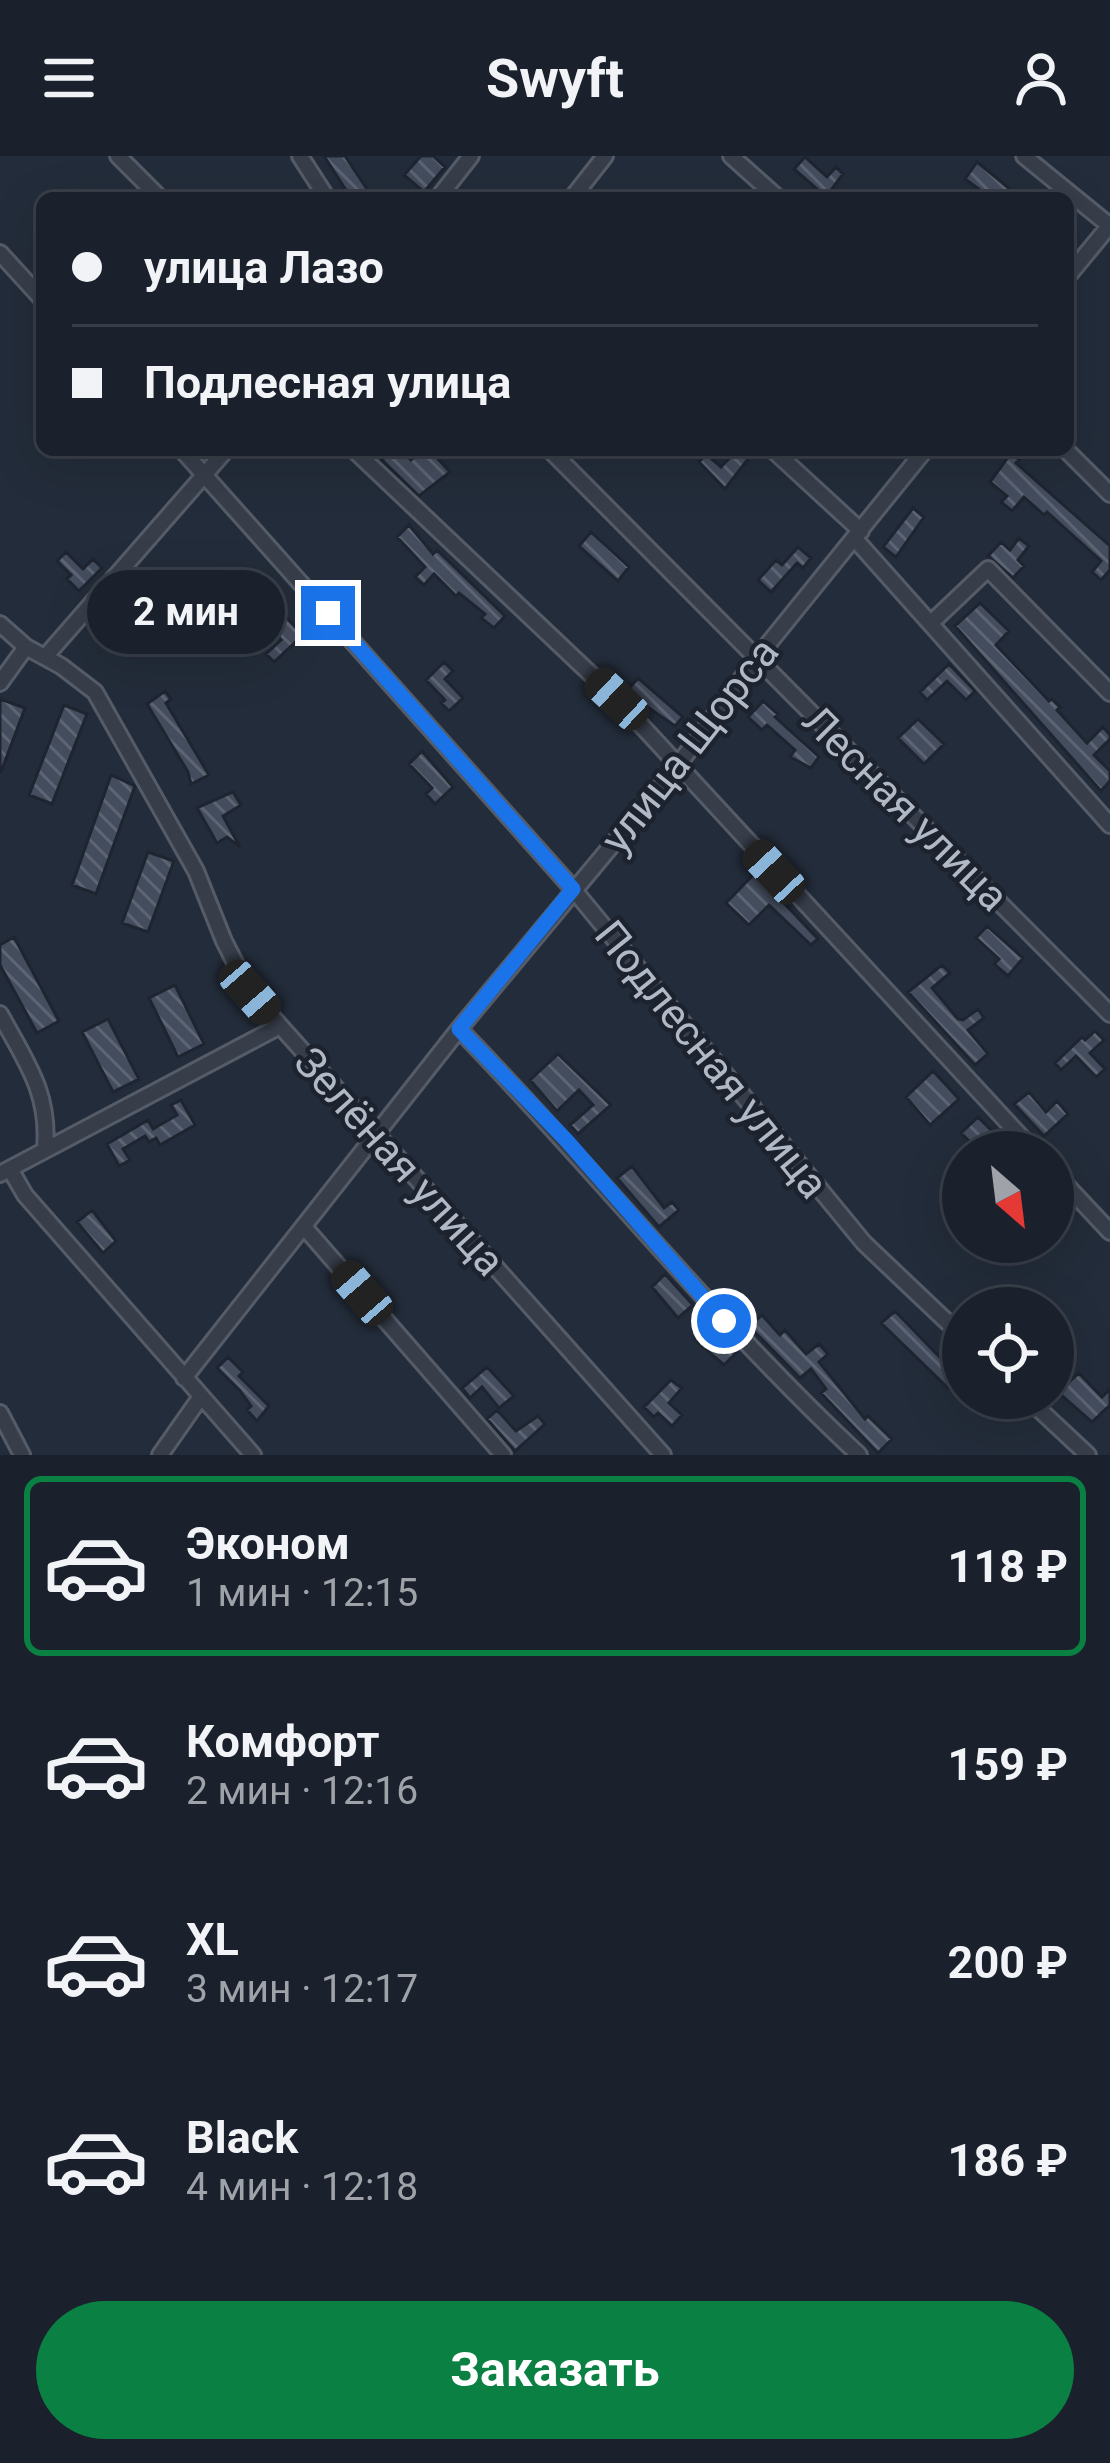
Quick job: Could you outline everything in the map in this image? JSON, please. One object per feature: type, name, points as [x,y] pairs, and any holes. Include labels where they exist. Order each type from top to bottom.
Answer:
[{"type":"street","points":[[118,156],[154,192]]},
{"type":"street","points":[[300,156],[323,192]]},
{"type":"street","points":[[577,192],[605,156]]},
{"type":"street","points":[[731,156],[771,192]]},
{"type":"street","points":[[1024,156],[1068,192]]},
{"type":"street","points":[[442,192],[465,158]]},
{"type":"street","points":[[1074,197],[1110,226],[1074,269]]},
{"type":"street","points":[[0,254],[36,293]]},
{"type":"street","name":"Подлесная улица","points":[[188,456],[573,889],[864,1243],[942,1317]]},
{"type":"street","points":[[45,657],[221,456]]},
{"type":"street","points":[[359,456],[617,699],[1015,1131]]},
{"type":"street","name":"Лесная улица","points":[[556,456],[1110,1014]]},
{"type":"street","points":[[779,456],[858,534],[1110,825]]},
{"type":"street","name":"улица Щорса","points":[[184,1378],[459,1029],[676,768],[756,659],[920,456]]},
{"type":"street","points":[[1072,456],[1110,494]]},
{"type":"street","points":[[931,623],[988,569],[1110,693]]},
{"type":"street","name":"Зелёная улица","points":[[0,624],[95,692],[196,871],[250,992],[663,1455]]},
{"type":"street","points":[[0,683],[26,646]]},
{"type":"street","points":[[0,1014],[43,1094],[48,1117],[45,1149]]},
{"type":"street","points":[[253,1455],[5,1171],[280,1025]]},
{"type":"street","points":[[459,1029],[567,1141],[748,1347],[859,1455]]},
{"type":"street","points":[[1074,1193],[1110,1232]]},
{"type":"street","points":[[305,1228],[503,1455]]},
{"type":"street","points":[[160,1455],[200,1398]]},
{"type":"street","points":[[0,1413],[22,1455]]},
{"type":"street","points":[[1050,1419],[1088,1455]]},
{"type":"building","points":[[324,156],[345,156],[369,192],[347,192]]},
{"type":"building","points":[[421,156],[433,156],[445,167],[424,192],[404,175]]},
{"type":"building","points":[[805,157],[827,177],[836,167],[843,174],[830,192],[820,192],[794,169]]},
{"type":"building","points":[[977,162],[1010,189],[983,192],[965,179]]},
{"type":"building","points":[[386,456],[411,460],[435,456],[450,472],[419,496],[382,460]]},
{"type":"building","points":[[708,456],[721,467],[731,456],[750,456],[725,489],[699,462]]},
{"type":"building","points":[[1009,456],[1014,456],[1016,463],[1110,546],[1110,570],[1101,580],[1092,572],[1101,561],[1047,512],[1044,515],[1024,497],[1012,511],[1001,502],[1007,496],[990,482]]},
{"type":"building","points":[[913,508],[924,517],[896,557],[883,547]]},
{"type":"building","points":[[409,525],[433,554],[437,550],[505,616],[494,628],[481,618],[485,614],[459,593],[456,596],[434,574],[424,585],[415,577],[425,567],[397,537]]},
{"type":"building","points":[[591,532],[629,567],[618,581],[579,546]]},
{"type":"building","points":[[1019,538],[1029,546],[1018,560],[1024,566],[1013,578],[988,556],[1001,542],[1010,550]]},
{"type":"building","points":[[798,547],[811,558],[803,568],[797,563],[771,592],[758,580],[776,560],[782,565]]},
{"type":"building","points":[[66,552],[83,569],[93,559],[102,568],[79,591],[57,561]]},
{"type":"building","points":[[980,603],[1009,631],[996,645],[1060,707],[1057,710],[1087,743],[1103,727],[1110,735],[1094,755],[1110,771],[1110,781],[1101,791],[955,626]]},
{"type":"building","points":[[284,615],[303,635],[274,662],[266,654],[281,640],[270,628]]},
{"type":"building","points":[[444,662],[453,671],[445,679],[463,698],[449,711],[426,680]]},
{"type":"building","points":[[949,664],[975,691],[966,700],[947,681],[927,700],[920,692]]},
{"type":"building","points":[[638,678],[683,717],[675,726],[626,692]]},
{"type":"building","points":[[165,691],[171,699],[166,703],[209,775],[191,784],[147,704]]},
{"type":"building","points":[[0,699],[25,708],[1,772],[0,772]]},
{"type":"building","points":[[763,701],[819,757],[811,768],[790,757],[795,750],[767,725],[762,730],[748,717]]},
{"type":"building","points":[[64,705],[87,714],[52,804],[29,795]]},
{"type":"building","points":[[918,719],[944,744],[924,764],[898,738]]},
{"type":"building","points":[[422,751],[453,787],[435,804],[426,794],[432,788],[409,764]]},
{"type":"building","points":[[111,775],[135,786],[96,894],[72,885]]},
{"type":"building","points":[[233,792],[241,805],[223,816],[240,847],[227,837],[217,843],[197,808]]},
{"type":"building","points":[[148,852],[174,861],[148,932],[122,923]]},
{"type":"building","points":[[755,873],[818,939],[811,945],[769,905],[749,925],[726,903]]},
{"type":"building","points":[[987,926],[1023,958],[1008,976],[994,964],[999,959],[976,938]]},
{"type":"building","points":[[14,937],[59,1021],[37,1033],[0,965],[0,945]]},
{"type":"building","points":[[942,965],[950,973],[932,988],[958,1019],[978,1009],[984,1018],[968,1030],[988,1054],[975,1065],[908,992]]},
{"type":"building","points":[[175,985],[204,1044],[178,1057],[149,998]]},
{"type":"building","points":[[108,1019],[139,1079],[113,1092],[82,1032]]},
{"type":"building","points":[[1095,1031],[1104,1040],[1090,1053],[1105,1069],[1096,1077],[1076,1056],[1061,1070],[1055,1063]]},
{"type":"building","points":[[558,1054],[611,1105],[578,1134],[570,1125],[593,1105],[579,1090],[557,1111],[530,1080]]},
{"type":"building","points":[[933,1071],[959,1099],[930,1125],[906,1097]]},
{"type":"building","points":[[1029,1092],[1046,1112],[1057,1101],[1068,1114],[1049,1131],[1039,1131],[1014,1104]]},
{"type":"building","points":[[181,1100],[195,1125],[160,1145],[156,1138],[149,1142],[145,1136],[123,1149],[130,1160],[119,1166],[107,1144],[148,1120],[153,1129],[177,1115],[171,1105]]},
{"type":"building","points":[[978,1117],[992,1131],[963,1131]]},
{"type":"building","points":[[632,1166],[664,1208],[672,1202],[679,1210],[659,1227],[617,1178]]},
{"type":"building","points":[[92,1210],[116,1241],[103,1253],[77,1222]]},
{"type":"building","points":[[665,1274],[693,1305],[678,1318],[652,1287]]},
{"type":"building","points":[[895,1311],[942,1359],[942,1382],[881,1323]]},
{"type":"building","points":[[762,1315],[780,1335],[785,1330],[806,1354],[819,1344],[828,1354],[819,1362],[865,1419],[868,1416],[892,1439],[878,1453],[821,1393],[826,1389],[811,1369],[800,1378],[749,1326]]},
{"type":"building","points":[[712,1322],[737,1352],[724,1365],[694,1339]]},
{"type":"building","points":[[228,1357],[243,1372],[239,1376],[269,1406],[257,1421],[240,1391],[217,1368]]},
{"type":"building","points":[[487,1367],[514,1396],[499,1408],[482,1387],[470,1398],[462,1388]]},
{"type":"building","points":[[1079,1373],[1102,1397],[1110,1389],[1110,1405],[1092,1422],[1074,1406],[1074,1378]]},
{"type":"building","points":[[671,1380],[682,1388],[669,1403],[682,1415],[672,1426],[644,1407]]},
{"type":"building","points":[[497,1410],[516,1431],[538,1416],[545,1424],[515,1451],[487,1419]]},
{"type":"route","points":[[328,613],[573,889],[459,1029],[567,1141],[724,1321]]}]
